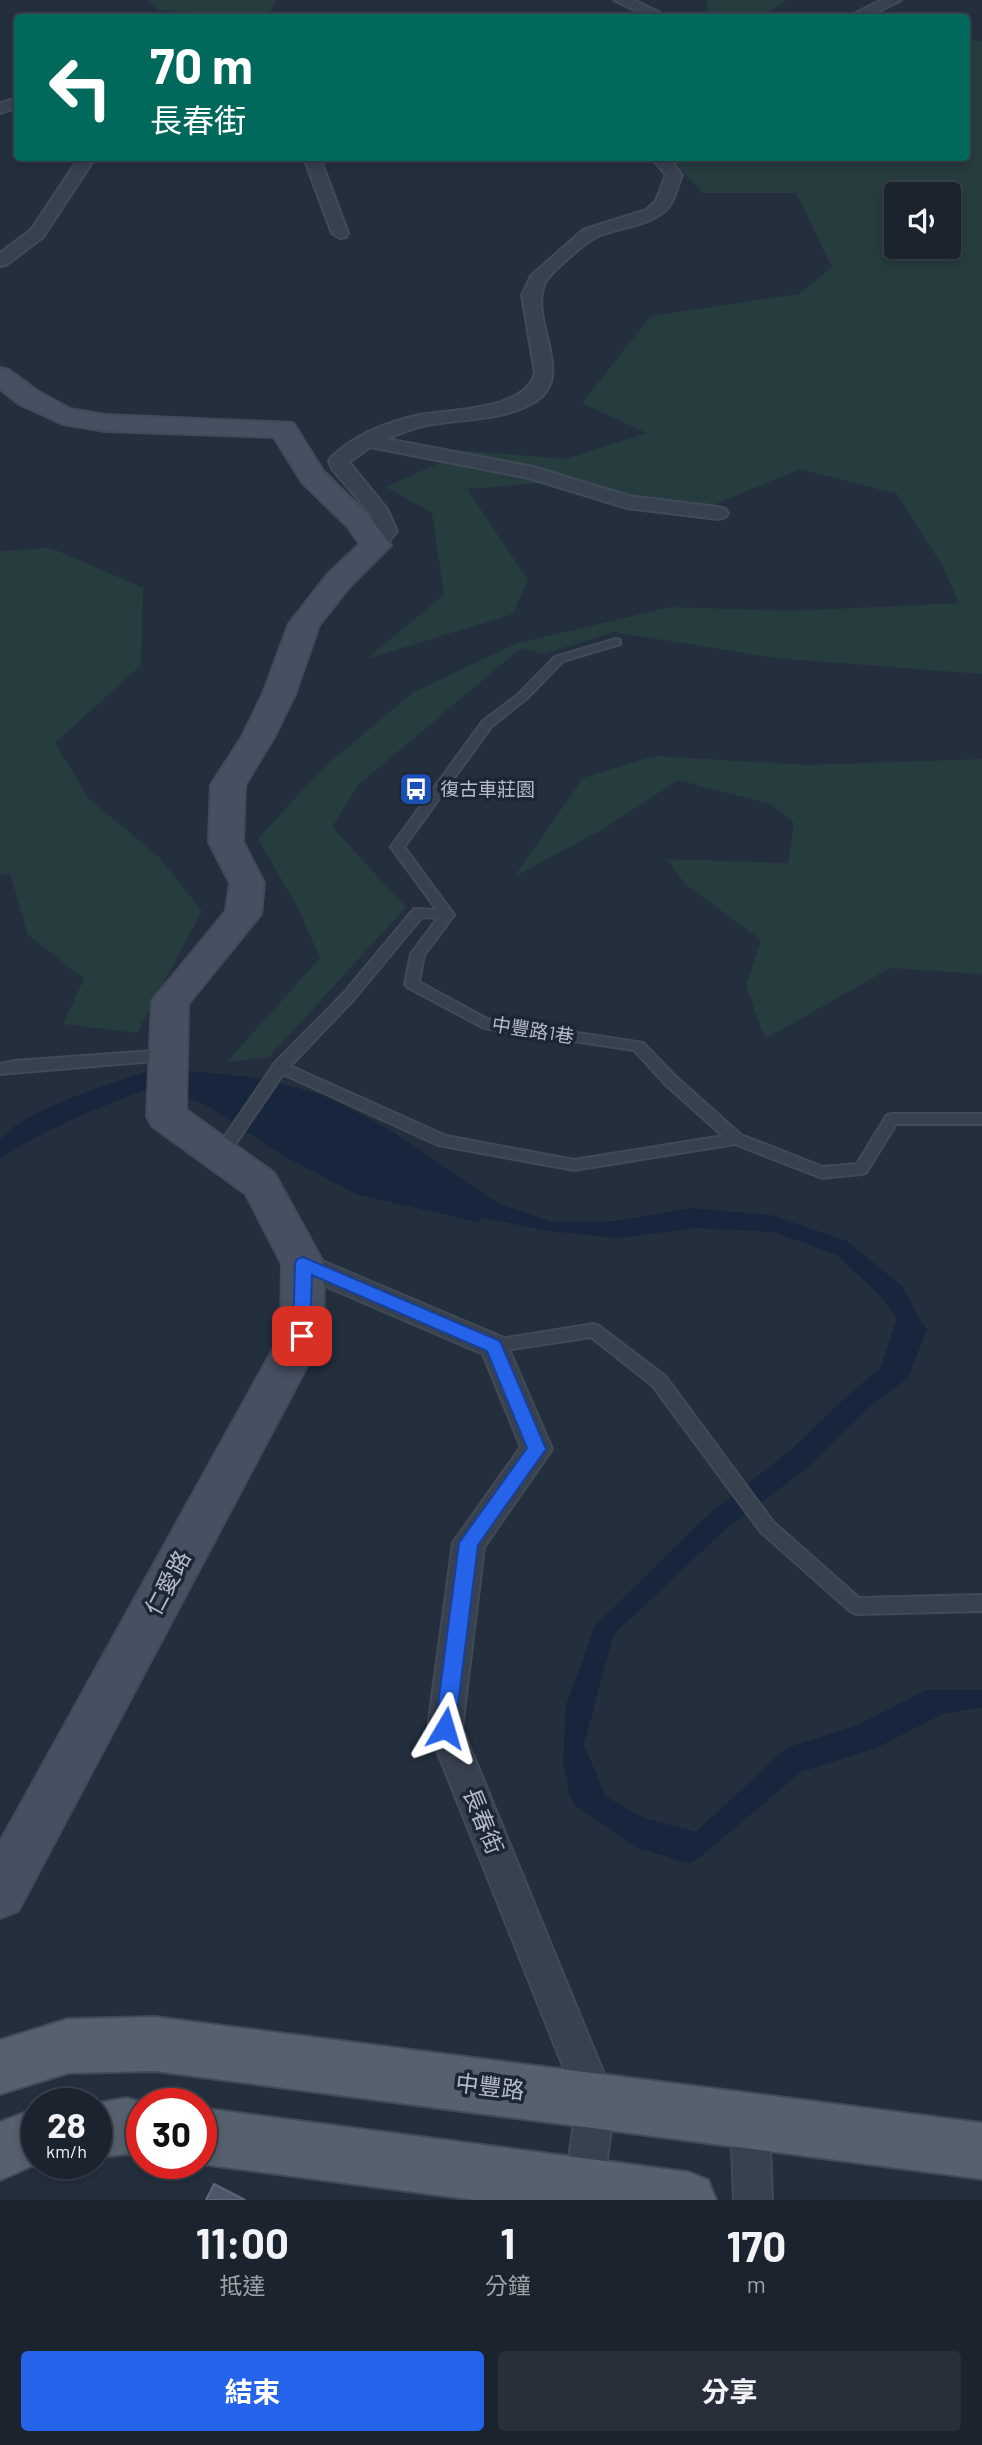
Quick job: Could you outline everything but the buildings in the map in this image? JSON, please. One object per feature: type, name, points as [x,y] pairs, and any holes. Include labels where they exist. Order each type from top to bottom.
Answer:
[{"type":"main road","name":"中豐路","points":[[0,2067],[68,2046],[155,2044],[982,2151]]},
{"type":"main road","points":[[217,2138],[688,2200]]},
{"type":"main road","points":[[0,2152],[21,2141]]},
{"type":"street","points":[[621,0],[654,14]]},
{"type":"street","points":[[862,14],[894,0]]},
{"type":"street","points":[[0,261],[37,233],[84,161]]},
{"type":"street","points":[[313,161],[340,233]]},
{"type":"street","points":[[494,1346],[303,1264],[260,1184],[166,1116],[170,1001],[243,914],[247,883],[226,842],[228,785],[258,737],[279,694],[304,624],[339,580],[387,531],[380,513],[342,469],[339,461],[345,453],[397,428],[420,421],[509,406],[539,392],[545,382],[531,295],[540,276],[589,234],[652,213],[663,203],[674,175],[664,161]]},
{"type":"street","points":[[0,376],[29,398],[63,416],[105,423],[283,429],[312,476],[358,521],[376,545]]},
{"type":"street","points":[[370,441],[533,473],[627,502],[718,513]]},
{"type":"street","name":"仁愛路","points":[[0,1893],[302,1336],[303,1264]]},
{"type":"street","name":"長春街","points":[[494,1346],[537,1449],[468,1543],[445,1728],[596,2101],[584,2187]]},
{"type":"street","points":[[750,2120],[753,2200]]},
{"type":"lane","points":[[448,915],[397,847],[487,724],[523,696],[559,659],[616,642]]},
{"type":"lane","points":[[220,1155],[280,1067],[349,996],[419,912],[448,915]]},
{"type":"lane","name":"中豐路1巷","points":[[448,915],[418,954],[412,984],[484,1023],[638,1046],[670,1080],[736,1139],[822,1173],[861,1169],[892,1119],[982,1119]]},
{"type":"lane","points":[[0,1069],[168,1055]]},
{"type":"lane","points":[[280,1067],[443,1141],[574,1165],[736,1139]]},
{"type":"lane","points":[[494,1346],[594,1330],[659,1381],[767,1527],[856,1606],[982,1603]]},
{"type":"green space","points":[[149,0],[277,0],[269,14],[158,10]]},
{"type":"green space","points":[[706,0],[787,0],[766,14],[708,13]]},
{"type":"green space","points":[[970,39],[982,42],[982,674],[775,658],[614,632],[544,654],[521,648],[358,785],[332,827],[406,907],[269,1057],[227,1062],[320,958],[297,906],[258,839],[323,768],[414,692],[515,644],[670,607],[792,611],[959,603],[943,567],[897,494],[800,469],[699,511],[564,481],[467,489],[528,580],[513,614],[366,659],[444,595],[432,513],[386,487],[466,451],[566,459],[647,433],[582,403],[651,316],[799,294],[832,267],[796,193],[703,193],[673,161],[970,161]]},
{"type":"green space","points":[[51,548],[143,588],[141,665],[55,743],[89,799],[158,856],[202,911],[137,1033],[63,1024],[84,979],[28,935],[10,873],[0,875],[0,551]]},
{"type":"green space","points":[[654,756],[807,765],[982,759],[982,974],[890,968],[765,1039],[746,986],[761,940],[685,884],[667,859],[788,863],[794,823],[771,804],[678,780],[603,829],[514,877],[583,778]]},
{"type":"water","points":[[157,1068],[261,1078],[323,1095],[387,1128],[500,1204],[552,1222],[617,1221],[691,1208],[771,1215],[847,1241],[903,1287],[918,1318],[927,1329],[908,1378],[874,1403],[805,1470],[728,1527],[613,1635],[582,1752],[589,1787],[644,1818],[696,1832],[786,1748],[860,1724],[926,1690],[982,1690],[982,1707],[943,1714],[876,1748],[801,1772],[699,1858],[689,1863],[637,1848],[576,1806],[570,1796],[563,1762],[566,1705],[595,1626],[709,1514],[791,1450],[850,1393],[880,1369],[897,1318],[880,1296],[837,1255],[774,1232],[696,1228],[618,1238],[549,1231],[485,1218],[477,1222],[356,1194],[282,1155],[206,1105],[158,1086],[77,1117],[0,1159],[0,1139],[32,1116],[74,1097]]},
{"type":"waterway","points":[[577,1742],[601,1800]]},
{"type":"place","name":"復古車莊園","points":[[416,789]]},
{"type":"route","points":[[302,1336],[303,1264],[494,1346],[537,1449],[468,1543],[445,1728]]}]
